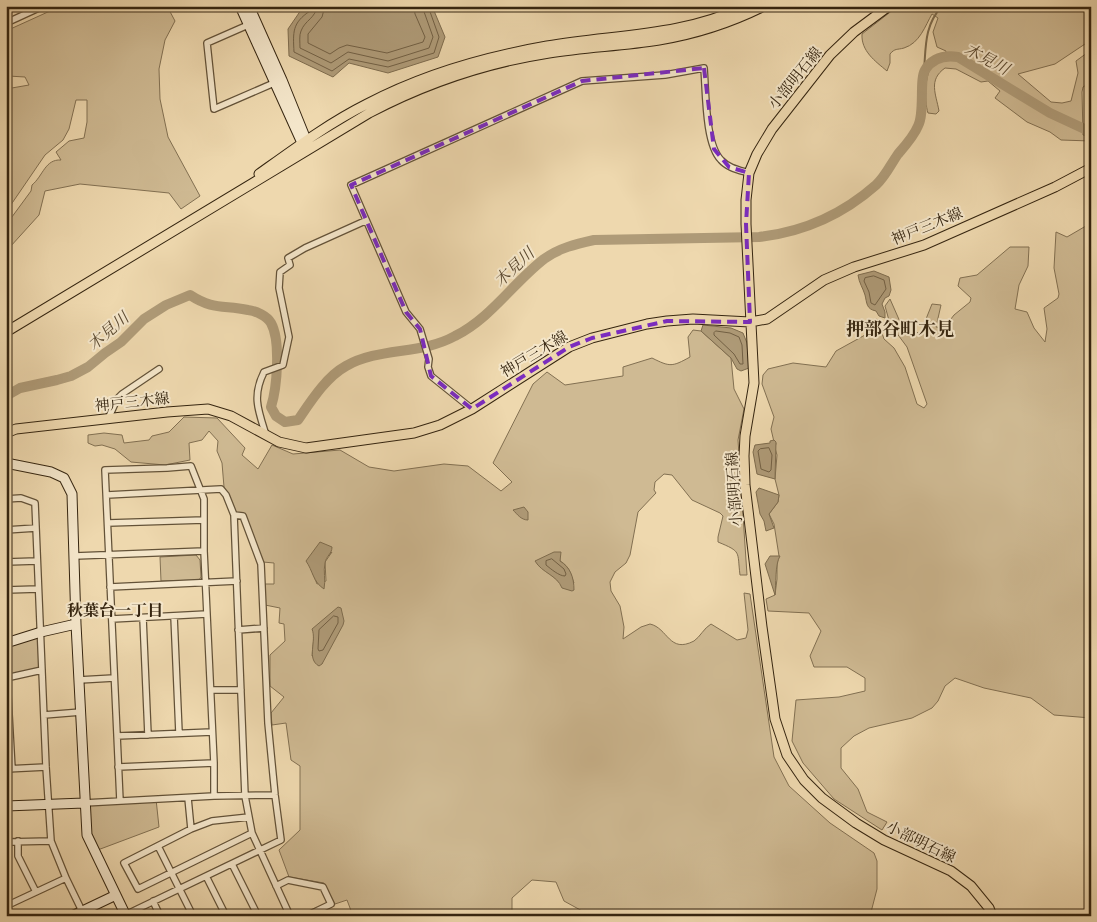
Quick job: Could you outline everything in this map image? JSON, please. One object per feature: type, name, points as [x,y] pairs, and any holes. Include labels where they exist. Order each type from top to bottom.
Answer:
[{"type":"main road","points":[[6,332],[253,184],[306,144],[366,104],[427,77],[493,56],[549,45],[673,30],[719,17],[746,6]]},
{"type":"main road","points":[[306,144],[429,84],[466,72],[551,52],[658,40],[690,34],[721,24],[764,6]]},
{"type":"main road","name":"小部明石線","points":[[889,6],[854,32],[830,55],[772,129],[757,154],[749,173],[746,224],[754,383],[745,436],[744,456],[762,627],[775,719],[787,755],[804,780],[822,798],[856,823],[884,840],[951,872],[971,886],[989,908],[992,916]]},
{"type":"main road","name":"神戸三木線","points":[[6,433],[16,429],[208,409],[231,416],[279,442],[306,448],[414,433],[440,425],[472,409],[569,347],[592,338],[667,321],[693,319],[750,322],[767,319],[824,280],[854,267],[924,245],[1054,187],[1091,168]]},
{"type":"street","points":[[6,23],[42,6]]},
{"type":"street","points":[[240,6],[274,84],[306,144]]},
{"type":"street","points":[[249,6],[306,144]]},
{"type":"street","points":[[248,25],[207,43],[214,109],[274,84]]},
{"type":"street","points":[[472,409],[431,376],[428,367],[429,359],[420,329],[406,312],[351,185],[582,80],[665,75],[704,68],[710,136],[714,149],[720,160],[729,167],[749,173]]},
{"type":"street","points":[[266,435],[256,403],[256,392],[264,372],[283,365],[289,337],[279,288],[280,272],[290,264],[288,258],[305,248],[365,221]]},
{"type":"street","points":[[108,419],[117,399],[159,369]]},
{"type":"street","points":[[6,465],[11,464],[51,472],[64,478],[72,494],[76,624],[87,835],[126,915],[281,840],[274,795],[268,722],[261,564],[243,516],[234,515]]},
{"type":"street","points":[[120,802],[105,470],[191,466],[202,491],[204,499],[204,551],[214,796]]},
{"type":"street","points":[[107,494],[222,489],[226,495],[234,515],[244,796],[252,833],[290,916]]},
{"type":"street","points":[[6,498],[21,498],[35,503],[46,767],[51,840],[82,911]]},
{"type":"street","points":[[108,523],[204,520]]},
{"type":"street","points":[[6,530],[36,528]]},
{"type":"street","points":[[75,556],[204,551]]},
{"type":"street","points":[[6,562],[37,561]]},
{"type":"street","points":[[110,587],[237,581]]},
{"type":"street","points":[[6,590],[38,589]]},
{"type":"street","points":[[112,619],[207,614]]},
{"type":"street","points":[[174,616],[179,733]]},
{"type":"street","points":[[143,618],[148,735]]},
{"type":"street","points":[[6,643],[40,632],[76,624]]},
{"type":"street","points":[[238,630],[264,628]]},
{"type":"street","points":[[42,670],[7,678],[9,769],[46,767]]},
{"type":"street","points":[[79,680],[114,678]]},
{"type":"street","points":[[211,690],[241,690]]},
{"type":"street","points":[[44,715],[81,712]]},
{"type":"street","points":[[117,736],[212,732]]},
{"type":"street","points":[[118,767],[214,764]]},
{"type":"street","points":[[6,806],[274,795]]},
{"type":"street","points":[[188,798],[191,829]]},
{"type":"street","points":[[248,817],[212,821],[191,829],[124,863],[138,889],[252,833]]},
{"type":"street","points":[[6,842],[51,840]]},
{"type":"street","points":[[18,841],[18,856],[36,892]]},
{"type":"street","points":[[158,846],[181,888],[193,916]]},
{"type":"street","points":[[232,864],[258,916]]},
{"type":"street","points":[[206,876],[226,916]]},
{"type":"street","points":[[6,906],[66,878]]},
{"type":"street","points":[[276,886],[288,880],[323,887],[331,904],[306,916]]},
{"type":"street","points":[[72,916],[116,895]]},
{"type":"street","points":[[153,902],[160,916]]},
{"type":"highlighted area","points":[[704,68],[714,149],[729,167],[749,173],[746,224],[750,322],[667,321],[592,338],[569,347],[472,409],[431,376],[420,329],[406,312],[351,185],[582,81]]},
{"type":"shaded area","points":[[61,6],[167,6],[175,21],[165,40],[159,69],[160,99],[168,137],[200,196],[181,209],[169,193],[80,184],[45,191],[39,215],[10,247],[6,248],[6,225],[31,191],[32,185],[51,162],[61,160],[56,152],[69,141],[84,138],[87,122],[87,100],[76,100],[69,129],[63,140],[45,155],[6,212],[6,89],[29,85],[25,77],[8,76],[6,74],[6,31]]},
{"type":"shaded area","points":[[898,6],[1091,6],[1091,41],[1087,41],[1055,64],[1018,74],[1051,102],[1062,103],[1071,101],[1078,73],[1076,61],[1091,50],[1091,82],[1083,87],[1082,92],[1083,135],[1091,135],[1091,141],[1061,140],[1050,132],[1027,122],[995,98],[1000,91],[988,81],[981,82],[956,69],[945,68],[936,77],[934,88],[939,111],[936,114],[928,113],[926,86],[929,71],[937,61],[944,60],[946,51],[937,47],[933,32],[938,18],[932,14],[921,34],[910,46],[895,50],[890,54],[890,63],[887,71],[866,51],[862,40],[862,34]]},
{"type":"shaded area","points":[[1091,223],[1091,718],[1054,715],[1031,698],[984,688],[955,678],[945,686],[938,701],[932,708],[912,718],[869,728],[854,736],[841,748],[841,768],[858,789],[867,812],[887,822],[882,830],[834,799],[803,763],[792,741],[796,700],[839,697],[865,691],[865,678],[847,667],[814,667],[810,656],[821,631],[809,613],[768,611],[766,599],[775,595],[779,556],[774,524],[769,514],[778,502],[779,495],[775,479],[776,443],[774,442],[771,429],[774,417],[762,384],[763,375],[768,369],[793,363],[826,367],[836,351],[865,335],[866,326],[877,319],[884,339],[894,348],[905,367],[917,404],[924,408],[927,404],[907,347],[890,324],[885,306],[890,299],[901,324],[920,334],[932,304],[941,305],[936,327],[944,328],[954,315],[970,302],[971,298],[958,286],[960,278],[977,275],[1010,247],[1029,247],[1028,266],[1019,285],[1015,309],[1027,312],[1034,328],[1045,342],[1047,329],[1044,308],[1058,298],[1059,294],[1054,268],[1056,232],[1067,237]]},
{"type":"shaded area","points":[[693,330],[701,331],[731,358],[734,389],[744,409],[738,440],[747,575],[740,575],[737,553],[718,542],[723,516],[692,500],[672,475],[664,474],[655,482],[654,490],[656,493],[638,512],[630,555],[626,563],[615,572],[610,582],[611,591],[620,606],[624,627],[623,639],[641,627],[650,624],[656,626],[669,639],[679,644],[694,641],[711,624],[737,640],[746,638],[748,630],[744,593],[750,594],[774,757],[789,786],[830,823],[874,853],[877,861],[877,889],[870,916],[587,916],[584,912],[564,901],[556,882],[532,880],[512,898],[512,916],[367,916],[364,911],[353,916],[347,900],[335,904],[324,883],[289,877],[279,850],[300,830],[300,766],[291,760],[286,723],[272,725],[271,713],[284,697],[270,686],[270,655],[285,641],[284,624],[279,623],[280,608],[265,605],[265,584],[274,584],[274,563],[263,562],[245,514],[236,512],[224,487],[222,463],[217,451],[218,441],[209,431],[202,440],[189,443],[190,460],[165,465],[131,462],[115,449],[88,443],[88,435],[104,433],[122,435],[124,443],[149,440],[152,436],[169,432],[184,417],[217,418],[245,448],[242,455],[258,469],[272,445],[293,454],[340,450],[369,467],[394,471],[444,464],[468,466],[501,491],[512,482],[493,463],[533,384],[547,372],[565,385],[623,376],[623,367],[652,358],[671,365],[690,357],[688,337]],"holes":[[[332,552],[325,562],[326,581],[317,584],[311,569]],[[559,554],[560,561],[568,568],[574,583],[560,582],[541,567]],[[314,636],[323,659],[322,664],[312,656]]]},
{"type":"shaded area","points":[[196,555],[200,560],[201,577],[199,580],[161,581],[160,557]]},
{"type":"shaded area","points":[[41,632],[42,670],[6,678],[6,643]]},
{"type":"shaded area","points":[[156,799],[159,827],[95,851],[84,803]]},
{"type":"water","points":[[315,6],[432,6],[445,37],[438,57],[388,73],[349,63],[333,77],[289,56],[288,29],[301,10]]},
{"type":"water","points":[[874,271],[889,277],[891,290],[889,296],[885,298],[882,304],[885,318],[879,316],[876,311],[869,307],[858,275]]},
{"type":"water","points":[[703,325],[731,328],[743,333],[747,343],[749,368],[741,371],[737,369],[731,358],[701,331]]},
{"type":"water","points":[[774,440],[776,442],[775,479],[757,474],[753,452],[755,445],[770,443],[770,441]]},
{"type":"water","points":[[759,488],[779,495],[778,502],[769,514],[774,528],[766,531],[760,514],[756,492]]},
{"type":"water","points":[[524,507],[528,512],[528,520],[521,518],[513,510]]},
{"type":"water","points":[[320,542],[332,547],[325,563],[324,589],[315,580],[306,561]]},
{"type":"water","points":[[554,552],[561,552],[560,561],[571,573],[574,585],[574,590],[572,591],[562,588],[557,580],[535,561]]},
{"type":"water","points":[[770,556],[780,556],[776,569],[775,595],[765,564]]},
{"type":"water","points":[[338,607],[341,608],[343,625],[322,664],[319,666],[315,663],[312,654],[312,629]]},
{"type":"waterway","points":[[924,71],[929,29],[942,6]]},
{"type":"waterway","name":"木見川","points":[[6,396],[20,388],[71,376],[88,367],[121,342],[144,319],[166,305],[190,295],[212,305],[254,311],[269,320],[274,331],[277,352],[275,388],[271,407],[276,416],[285,422],[298,420],[319,390],[332,376],[346,366],[372,356],[442,342],[468,329],[491,310],[533,268],[550,255],[562,249],[594,240],[759,237],[776,235],[807,226],[836,213],[863,196],[879,182],[912,137],[920,120],[922,81],[925,70],[932,62],[948,56],[958,57],[1050,113],[1091,132]]},
{"type":"district","name":"押部谷町木見","points":[[900,329]]},
{"type":"district","name":"秋葉台一丁目","points":[[115,610]]}]
